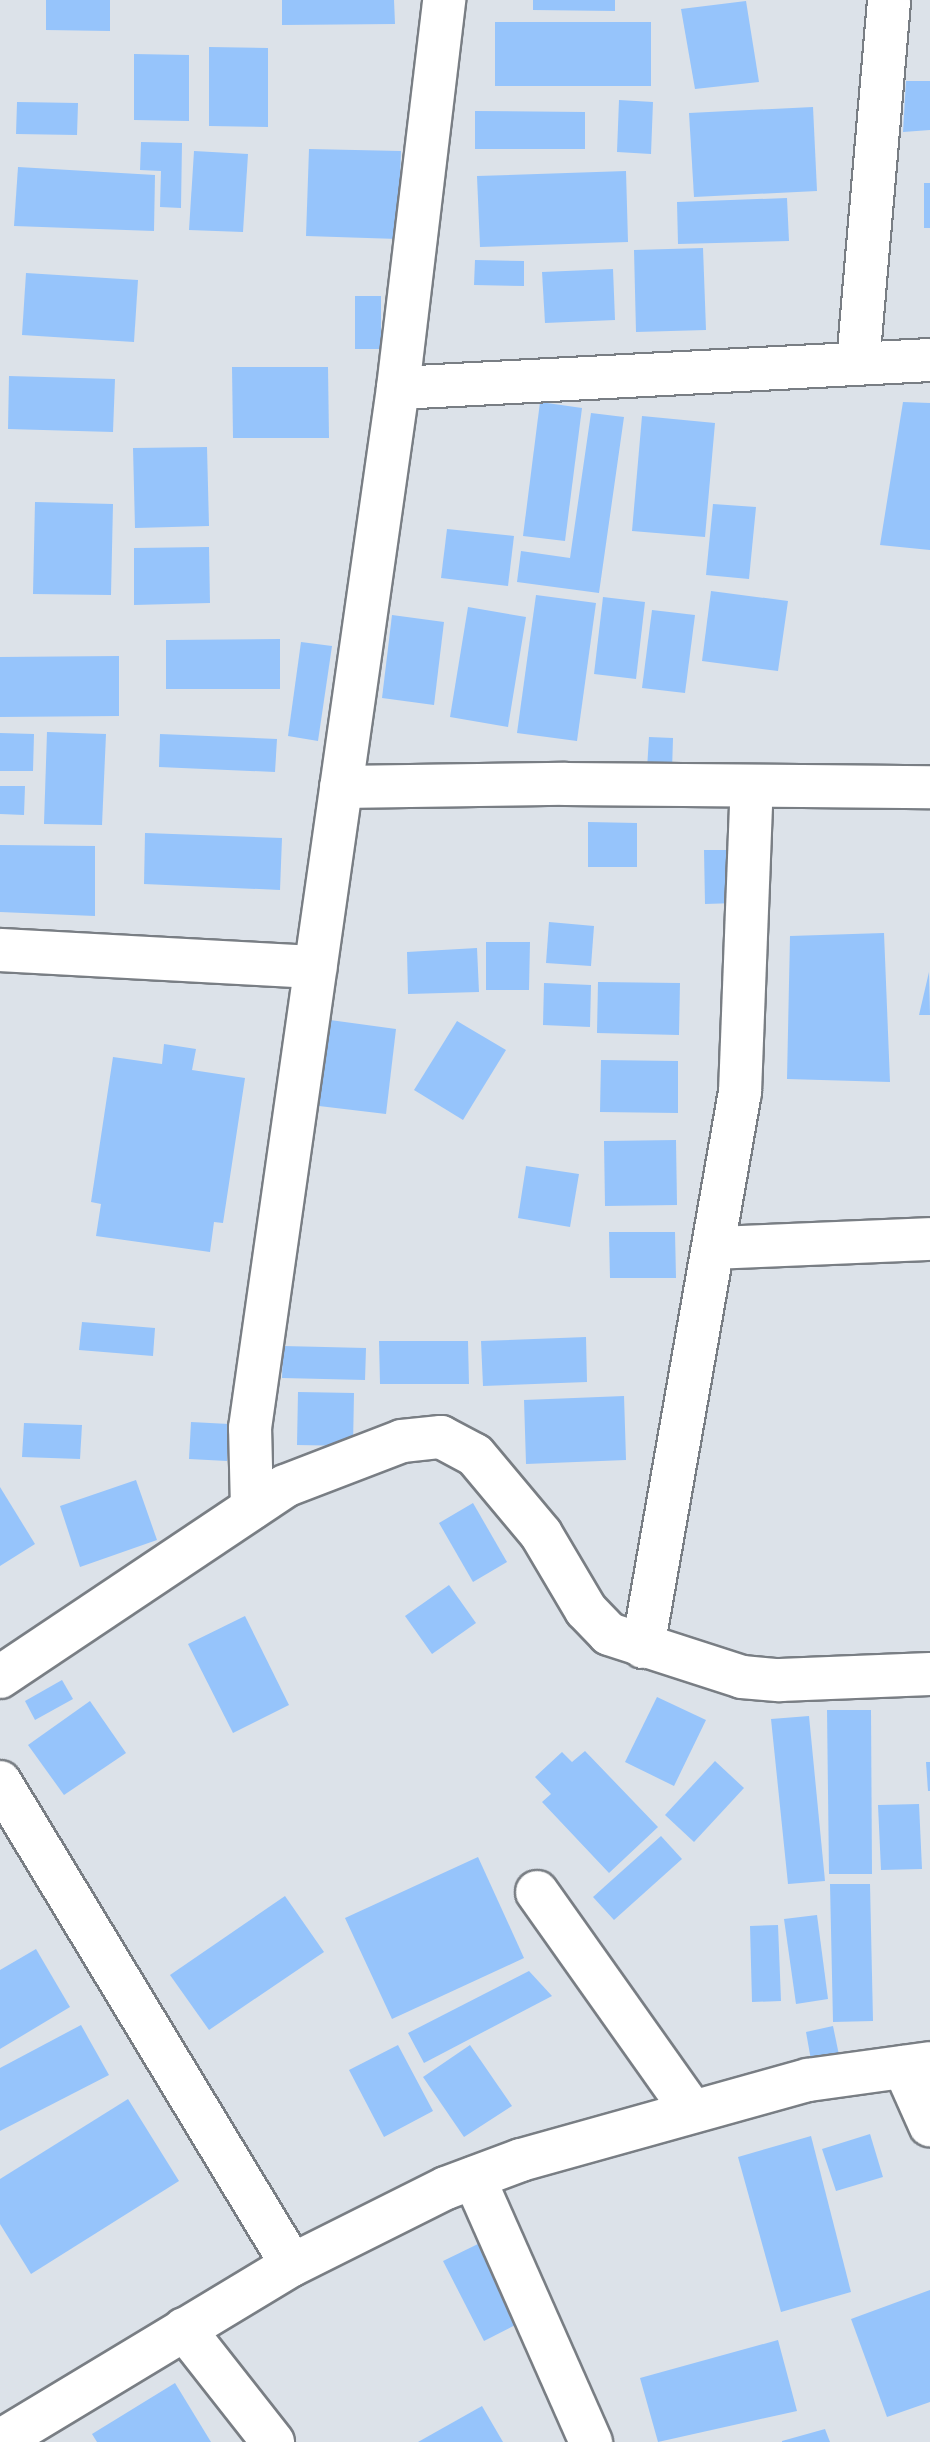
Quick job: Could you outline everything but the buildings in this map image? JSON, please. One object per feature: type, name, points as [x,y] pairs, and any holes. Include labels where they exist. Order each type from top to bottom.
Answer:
[{"type":"street","points":[[252,1508],[250,1428],[398,388],[444,0]]},
{"type":"street","points":[[858,363],[889,0]]},
{"type":"street","points":[[398,388],[930,360]]},
{"type":"street","points":[[643,1647],[740,1092],[752,786]]},
{"type":"street","points":[[341,787],[930,787]]},
{"type":"street","points":[[0,950],[316,967]]},
{"type":"street","points":[[715,1248],[930,1239]]},
{"type":"street","points":[[0,1677],[285,1486],[402,1441],[441,1437],[475,1455],[541,1534],[586,1610],[609,1634],[742,1677],[780,1680],[930,1674]]},
{"type":"street","points":[[0,1782],[292,2265]]},
{"type":"street","points":[[537,1892],[692,2111]]},
{"type":"street","points":[[0,2441],[292,2265],[474,2178],[692,2111],[808,2080],[917,2065],[930,2125]]},
{"type":"street","points":[[474,2178],[591,2442]]},
{"type":"street","points":[[184,2329],[273,2442]]}]
